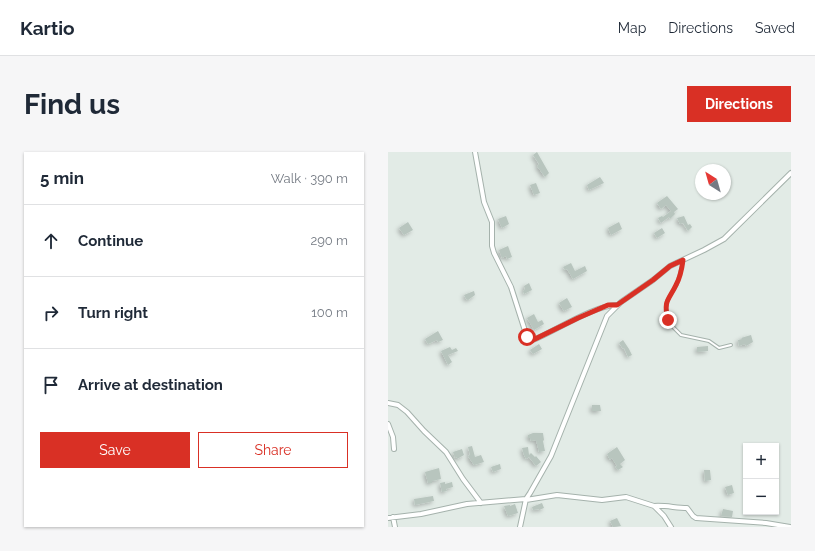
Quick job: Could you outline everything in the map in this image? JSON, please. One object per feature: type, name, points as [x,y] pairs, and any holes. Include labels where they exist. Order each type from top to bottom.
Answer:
[{"type":"street","points":[[475,152],[484,202],[492,222],[492,246],[496,259],[511,287],[527,337],[533,340],[608,305],[617,305]]},
{"type":"street","points":[[520,527],[526,499],[551,456],[607,316],[617,305],[653,280],[670,266],[715,244],[730,234],[791,173]]},
{"type":"street","points":[[388,403],[398,406],[407,412],[446,452],[462,479],[481,503]]},
{"type":"street","points":[[388,424],[393,437],[394,449]]},
{"type":"street","points":[[395,527],[390,518],[481,503],[557,495],[602,500],[626,497],[654,506],[686,508],[696,518],[766,523],[790,527]]},
{"type":"street","points":[[654,506],[664,516],[671,527]]},
{"type":"lane","points":[[683,260],[677,284],[667,301],[667,315],[670,323],[681,335],[709,341],[719,348],[731,345]]},
{"type":"building","points":[[537,152],[549,173],[545,177],[537,166],[539,164],[533,155]]},
{"type":"building","points":[[600,177],[604,183],[589,190],[587,185]]},
{"type":"building","points":[[536,183],[540,193],[534,195],[530,185]]},
{"type":"building","points":[[667,196],[678,209],[674,212],[675,214],[670,219],[669,217],[661,223],[658,218],[663,217],[671,211],[666,205],[661,209],[657,203]]},
{"type":"building","points":[[506,216],[509,224],[502,228],[498,219]]},
{"type":"building","points":[[684,216],[688,225],[690,224],[692,227],[688,231],[683,223],[680,224],[677,218]]},
{"type":"building","points":[[408,222],[413,230],[404,235],[399,228]]},
{"type":"building","points":[[619,222],[622,229],[611,235],[608,228]]},
{"type":"building","points":[[662,228],[665,233],[657,238],[654,233]]},
{"type":"building","points":[[508,246],[512,257],[507,259],[506,256],[502,258],[499,250]]},
{"type":"building","points":[[571,263],[575,271],[585,266],[587,271],[573,279],[567,269],[565,270],[563,267]]},
{"type":"building","points":[[529,283],[532,290],[524,294],[524,286]]},
{"type":"building","points":[[474,291],[475,295],[468,300],[466,299],[464,295]]},
{"type":"building","points":[[567,298],[572,307],[564,311],[559,303]]},
{"type":"building","points":[[534,314],[538,322],[542,320],[544,324],[534,330],[527,318]]},
{"type":"building","points":[[438,331],[443,340],[438,342],[437,340],[428,344],[425,339]]},
{"type":"building","points":[[751,335],[753,342],[746,346],[745,344],[739,346],[738,340]]},
{"type":"building","points":[[623,340],[632,355],[628,357],[624,348],[623,349],[619,343]]},
{"type":"building","points":[[539,344],[542,349],[533,354],[530,350]]},
{"type":"building","points":[[708,346],[708,351],[697,352],[697,347]]},
{"type":"building","points":[[450,347],[452,350],[456,348],[458,351],[448,355],[452,362],[448,365],[441,351]]},
{"type":"building","points":[[592,405],[600,405],[601,411],[592,411]]},
{"type":"building","points":[[533,433],[543,433],[545,451],[539,452],[536,440],[531,441],[530,438],[528,438],[528,435]]},
{"type":"building","points":[[472,446],[475,457],[481,455],[484,462],[474,465],[468,456],[470,455],[468,447]]},
{"type":"building","points":[[528,447],[529,455],[531,453],[541,462],[536,466],[529,457],[526,459],[524,455],[522,448]]},
{"type":"building","points":[[617,447],[625,460],[620,464],[623,467],[618,470],[615,467],[617,466],[612,458],[610,460],[607,454]]},
{"type":"building","points":[[462,449],[464,455],[457,459],[457,457],[455,458],[453,452]]},
{"type":"building","points":[[500,464],[501,469],[493,472],[491,467]]},
{"type":"building","points":[[439,468],[441,479],[428,483],[425,472]]},
{"type":"building","points":[[704,470],[710,470],[711,480],[705,481]]},
{"type":"building","points":[[445,482],[445,484],[452,482],[453,487],[442,492],[440,483]]},
{"type":"building","points":[[732,485],[734,493],[728,495],[725,487]]},
{"type":"building","points":[[433,496],[434,501],[415,505],[414,499]]},
{"type":"building","points":[[542,503],[544,508],[533,510],[532,507]]},
{"type":"building","points":[[515,504],[518,513],[508,516],[504,506]]},
{"type":"building","points":[[723,509],[733,511],[732,517],[721,516]]},
{"type":"building","points":[[617,518],[621,526],[613,527],[610,521]]},
{"type":"route","points":[[527,337],[533,340],[608,305],[617,305],[653,280],[670,266],[683,260],[677,284],[669,295],[667,301],[666,308],[668,320]]}]
